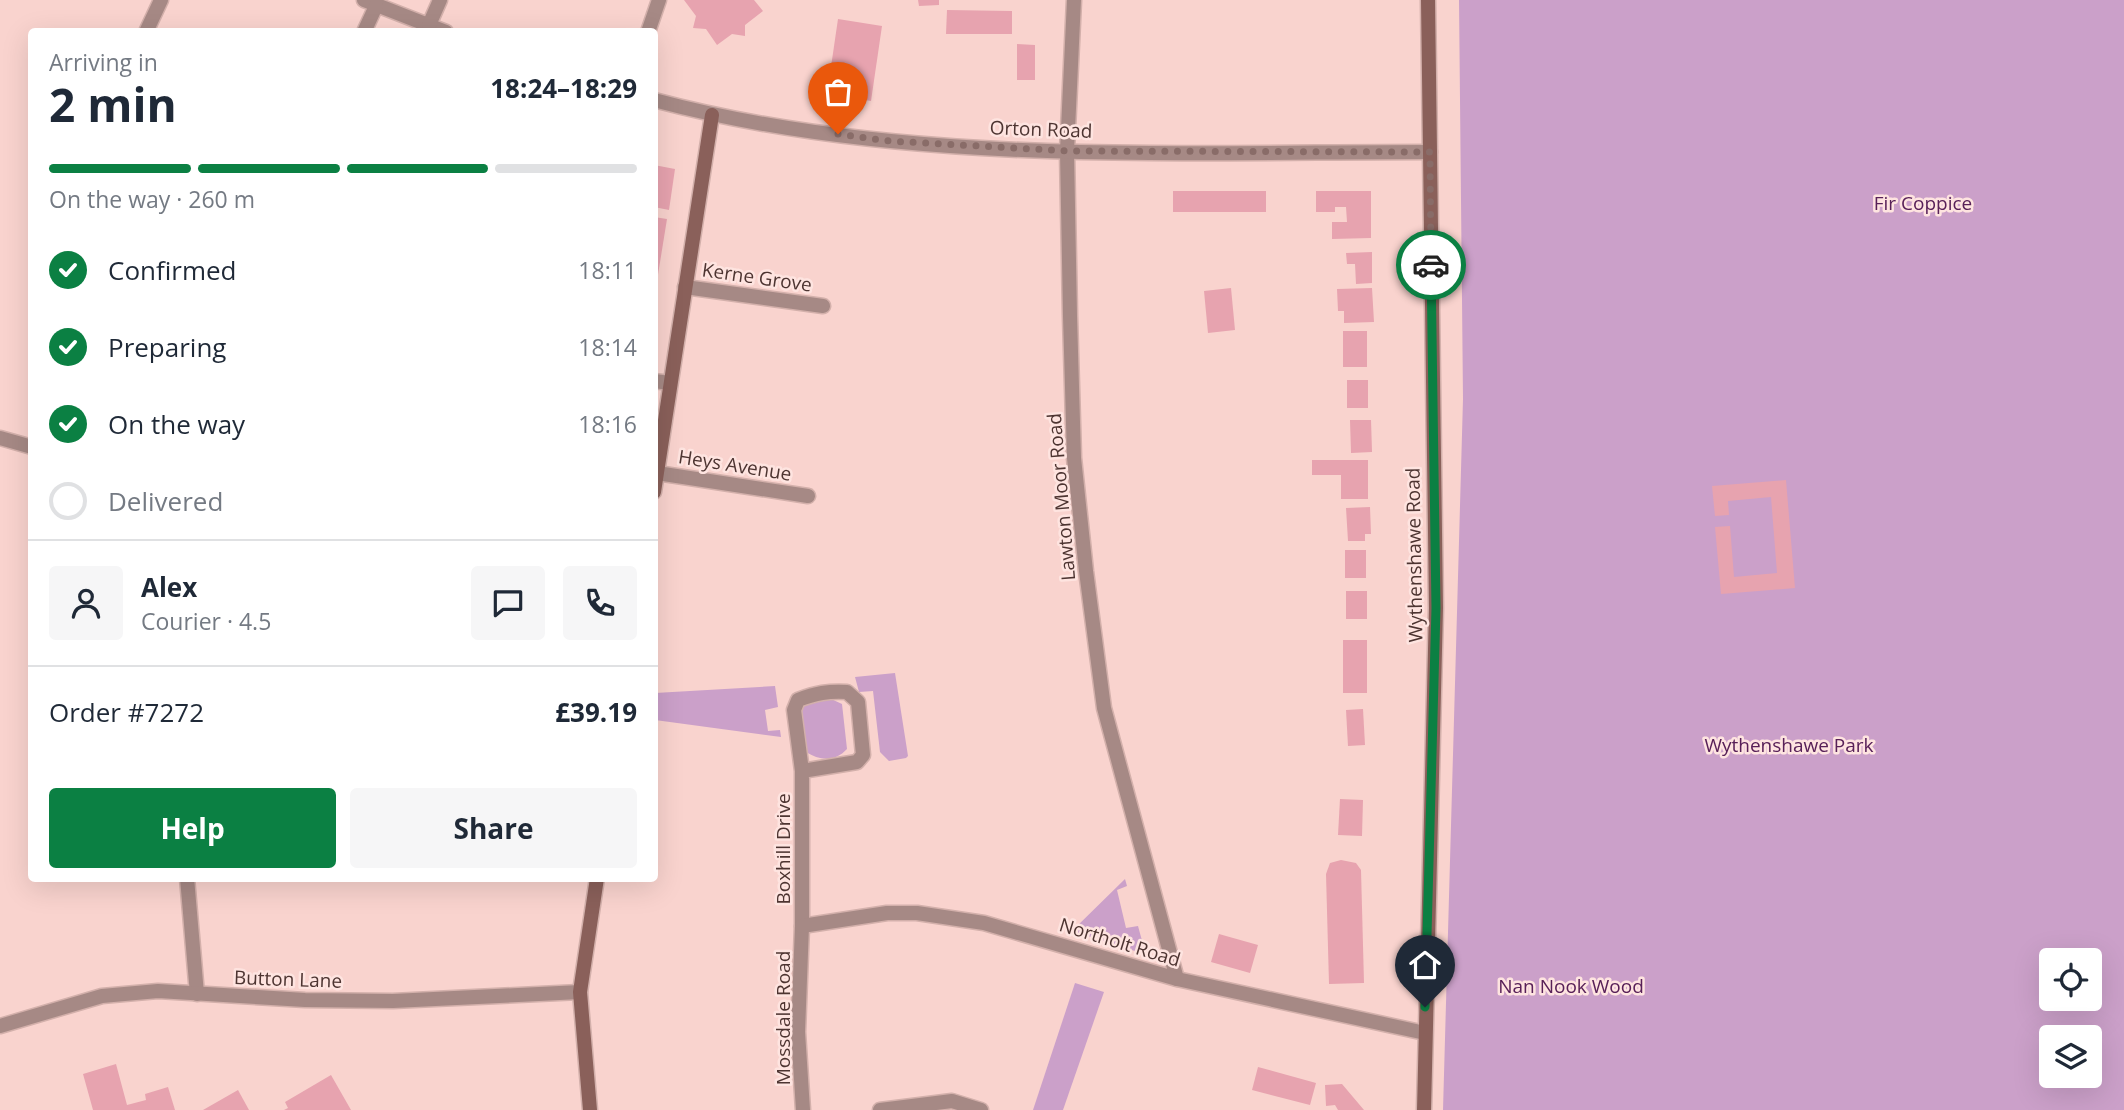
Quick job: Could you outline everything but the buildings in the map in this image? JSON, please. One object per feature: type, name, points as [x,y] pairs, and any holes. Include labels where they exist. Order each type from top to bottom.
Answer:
[{"type":"main road","name":"Wythenshawe Road","points":[[1424,1110],[1436,608],[1428,0]]},
{"type":"main road","points":[[658,466],[712,115]]},
{"type":"main road","points":[[590,1110],[580,992],[596,882]]},
{"type":"street","points":[[148,28],[161,0]]},
{"type":"street","points":[[429,25],[440,0]]},
{"type":"street","points":[[649,28],[659,0]]},
{"type":"street","name":"Lawton Moor Road","points":[[1074,0],[1068,151],[1074,458],[1104,708],[1177,979]]},
{"type":"street","points":[[365,28],[370,3],[436,28]]},
{"type":"street","name":"Orton Road","points":[[658,101],[712,115],[889,141],[1068,151],[1430,152]]},
{"type":"street","name":"Kerne Grove","points":[[685,287],[823,306]]},
{"type":"street","points":[[658,381],[670,383]]},
{"type":"street","points":[[0,438],[28,446]]},
{"type":"street","name":"Heys Avenue","points":[[658,473],[807,496]]},
{"type":"street","name":"Boxhill Drive","points":[[802,771],[858,762],[863,755],[858,702],[847,692],[827,691],[799,700],[794,710],[802,771],[802,926]]},
{"type":"street","points":[[187,882],[197,994]]},
{"type":"street","name":"Northolt Road","points":[[802,926],[887,913],[918,913],[984,923],[1177,979],[1424,1033]]},
{"type":"street","name":"Mossdale Road","points":[[802,926],[798,1032],[803,1110]]},
{"type":"street","name":"Button Lane","points":[[0,1026],[102,996],[158,991],[305,1000],[393,1001],[580,992]]},
{"type":"street","points":[[880,1110],[952,1101],[981,1110]]},
{"type":"green space","name":"Wythenshawe Park","points":[[1459,0],[2124,0],[2124,1110],[1443,1110],[1463,399]]},
{"type":"green space","points":[[895,673],[908,756],[889,761],[880,752],[873,691],[859,692],[855,677]]},
{"type":"green space","points":[[775,686],[778,707],[765,710],[768,731],[780,730],[781,737],[658,720],[658,693]]},
{"type":"green space","points":[[829,698],[842,704],[847,749],[838,756],[822,758],[806,752],[800,715],[808,704]]},
{"type":"green space","points":[[1125,879],[1127,886],[1117,890],[1126,928],[1138,926],[1144,948],[1141,953],[1072,931]]},
{"type":"green space","points":[[1075,983],[1104,992],[1063,1110],[1033,1110]]},
{"type":"way so far","points":[[838,134],[889,141],[1068,151],[1430,152],[1431,265]]},
{"type":"route","points":[[1425,1007],[1436,608],[1431,265]]},
{"type":"park label","name":"Fir Coppice","points":[[1923,203]]},
{"type":"park label","name":"Nan Nook Wood","points":[[1571,986]]}]
